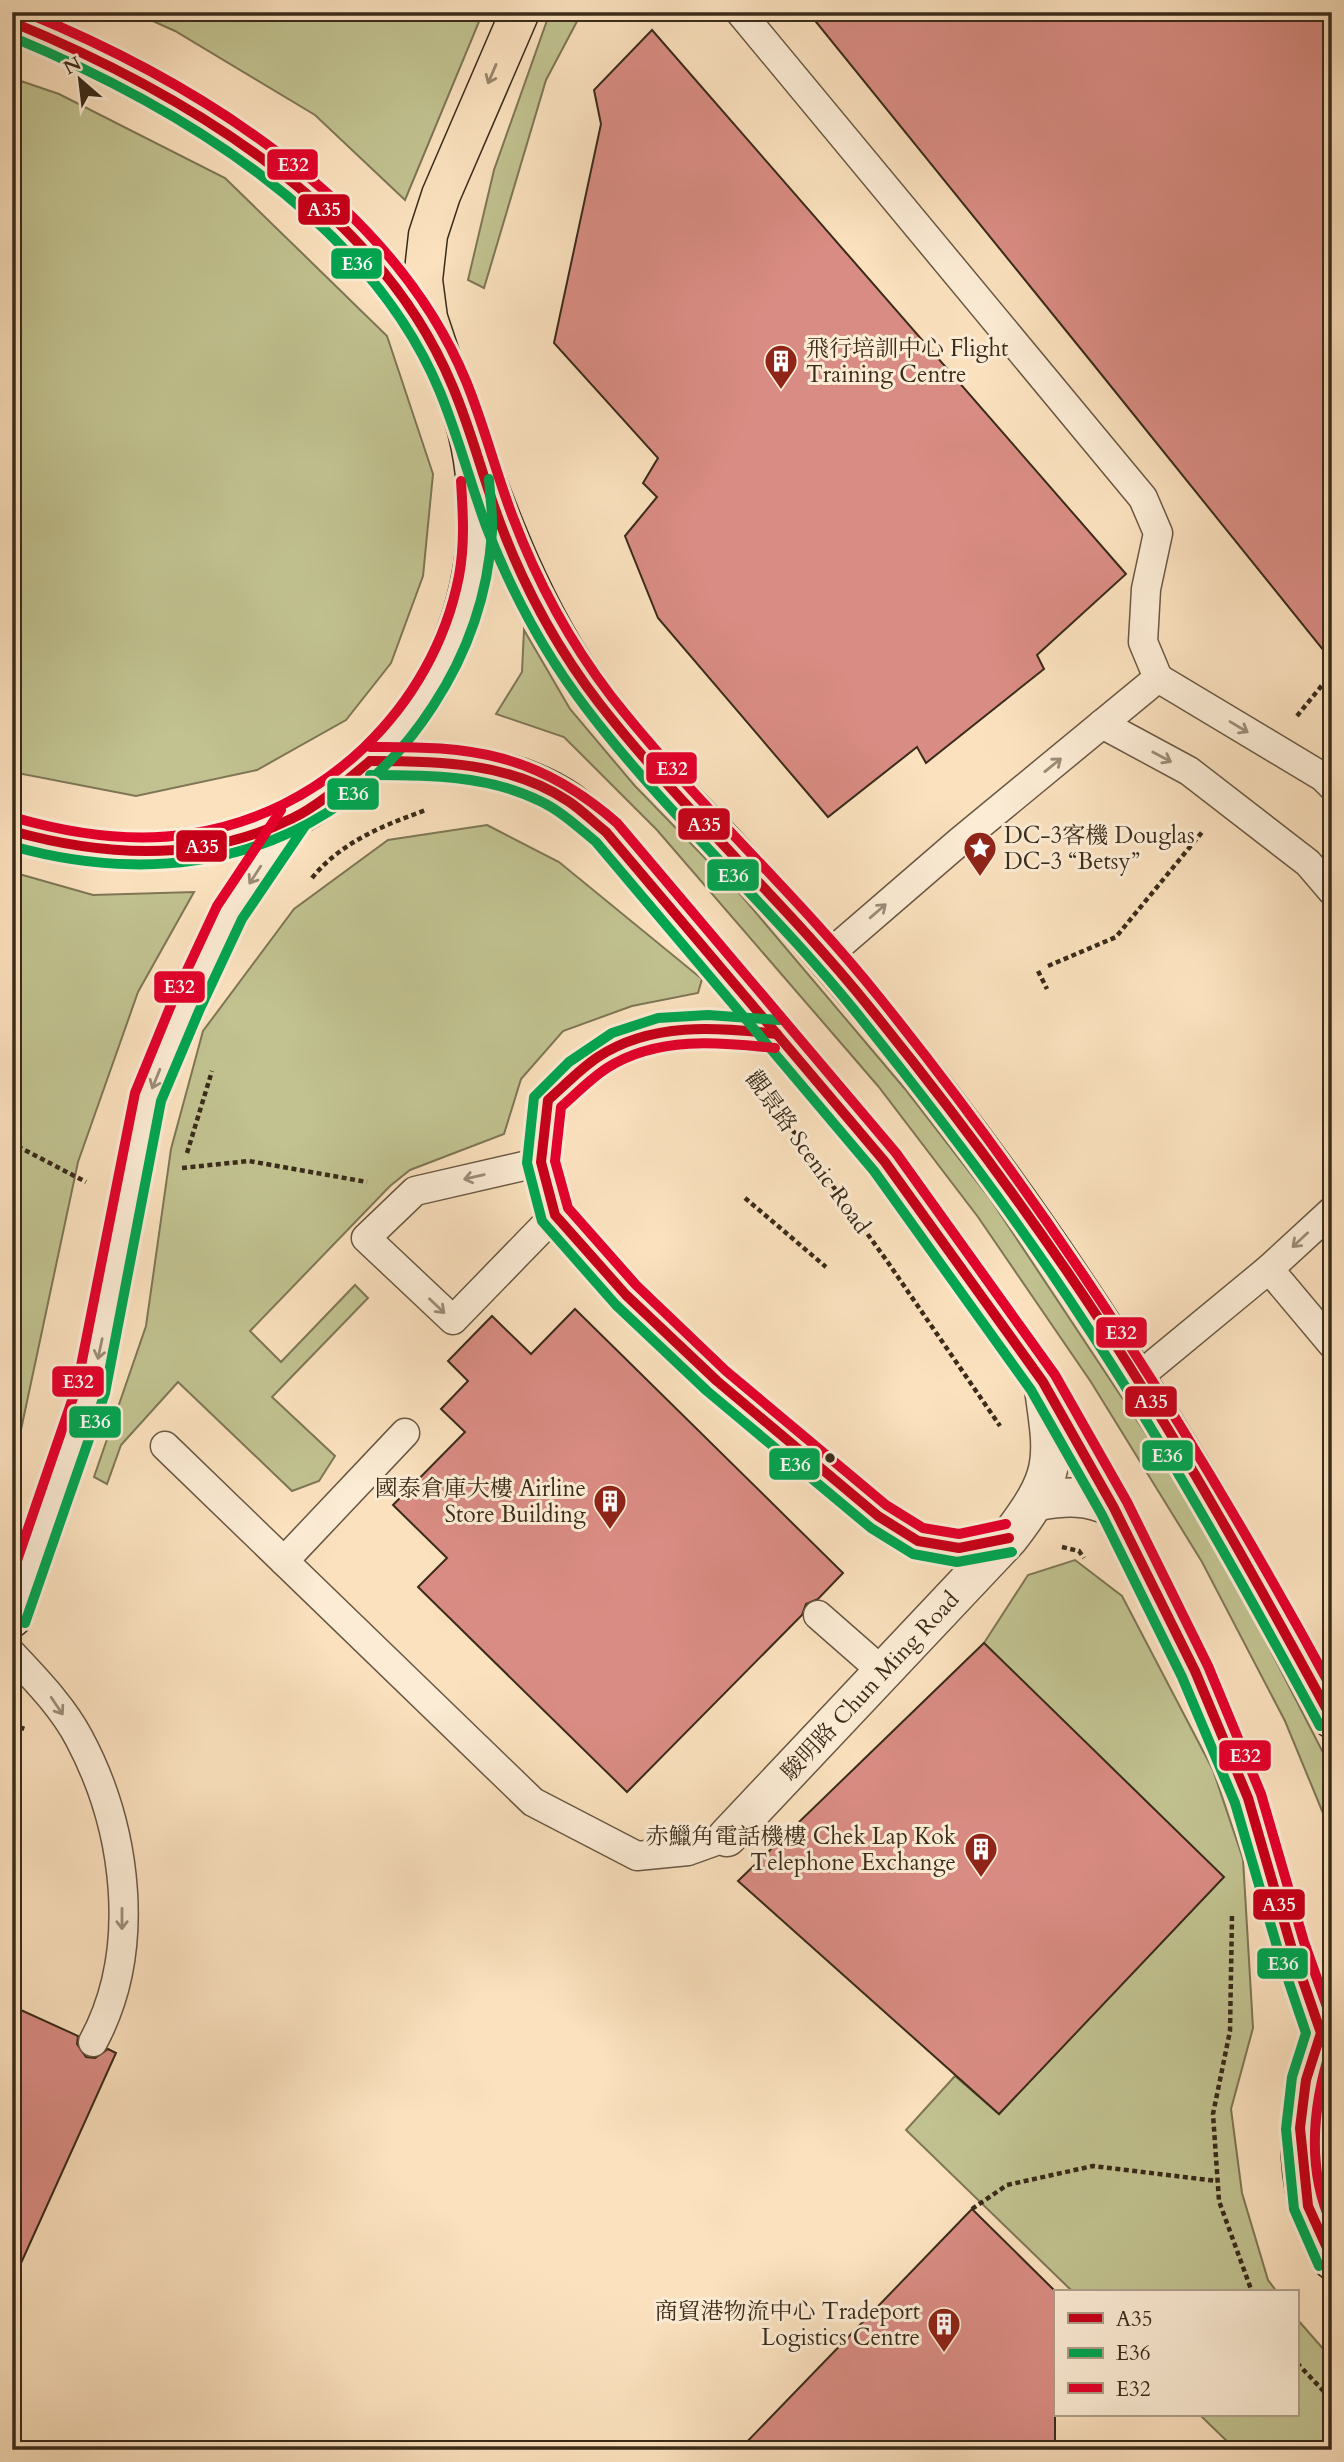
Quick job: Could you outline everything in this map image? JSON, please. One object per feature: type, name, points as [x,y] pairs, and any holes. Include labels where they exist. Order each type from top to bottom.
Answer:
[{"type":"highway","points":[[443,363],[428,318],[422,279],[428,235],[441,195],[520,12]]},
{"type":"main road","points":[[12,22],[64,41],[176,99],[274,168],[360,246],[405,301],[443,363],[507,541],[554,633],[595,698],[628,739],[827,956],[942,1098],[1052,1251],[1137,1378],[1263,1590],[1332,1719]]},
{"type":"main road","points":[[12,831],[85,849],[133,853],[191,848],[241,837],[293,818],[370,761],[425,696],[447,659],[466,607],[477,549],[476,490],[464,420]]},
{"type":"main road","name":"觀景路 Scenic Road","points":[[370,761],[437,760],[481,768],[534,784],[567,800],[606,832],[885,1163],[1042,1382],[1114,1508],[1195,1671],[1248,1798],[1291,1946],[1326,2025],[1306,2080],[1300,2128],[1308,2206],[1332,2260]]},
{"type":"main road","points":[[12,1618],[91,1390],[148,1097],[186,1005],[230,912],[293,818]]},
{"type":"main road","name":"駿明路 Chun Ming Road","points":[[727,1837],[1009,1538],[1038,1500],[1049,1474],[1051,1442],[1042,1382]]},
{"type":"main road","points":[[1038,1500],[1062,1496],[1096,1499],[1114,1508]]},
{"type":"lane","points":[[740,12],[1143,498],[1158,533],[1146,589],[1143,642],[1158,678],[1323,777],[1332,786]]},
{"type":"lane","points":[[827,956],[1158,678]]},
{"type":"lane","points":[[1102,724],[1189,771],[1308,863],[1332,891]]},
{"type":"lane","points":[[777,1034],[724,1028],[653,1032],[600,1056],[548,1100],[541,1162],[555,1215],[626,1295],[717,1381],[878,1516],[918,1541],[959,1548],[1009,1538]]},
{"type":"lane","points":[[541,1162],[415,1191],[366,1238],[453,1320],[555,1215]]},
{"type":"lane","points":[[1137,1378],[1269,1269],[1332,1212]]},
{"type":"lane","points":[[1269,1269],[1332,1344]]},
{"type":"lane","points":[[284,1561],[405,1433]]},
{"type":"lane","points":[[165,1446],[533,1802],[637,1856],[688,1851],[727,1837]]},
{"type":"lane","points":[[818,1615],[883,1672]]},
{"type":"lane","points":[[12,1654],[50,1695],[78,1736],[100,1783],[115,1832],[122,1882],[122,1934],[114,1984],[93,2042]]},
{"type":"path","points":[[325,862],[379,827],[427,810],[440,810]]},
{"type":"path","points":[[1048,967],[1116,937]]},
{"type":"path","points":[[1038,971],[1047,989]]},
{"type":"path","name":"觀景路 Scenic Road","points":[[785,1121],[887,1261],[1000,1427]]},
{"type":"path","points":[[183,1168],[249,1161],[415,1191]]},
{"type":"path","points":[[745,1198],[826,1268]]},
{"type":"path","points":[[1054,1545],[1079,1551],[1087,1562]]},
{"type":"path","points":[[1232,1913],[1230,2031],[1213,2114],[1219,2201],[1251,2290]]},
{"type":"path","points":[[972,2209],[1007,2185],[1093,2166],[1217,2181]]},
{"type":"path","points":[[1298,2364],[1332,2400]]},
{"type":"green space","points":[[133,12],[483,12],[405,200],[315,115],[175,31]]},
{"type":"green space","points":[[550,12],[582,12],[546,80],[484,288],[468,280],[494,170]]},
{"type":"green space","points":[[12,78],[59,94],[225,178],[387,336],[433,474],[423,576],[391,663],[346,720],[257,770],[136,796],[12,772]]},
{"type":"green space","points":[[524,630],[570,709],[635,786],[741,895],[905,1089],[991,1200],[1156,1449],[1240,1591],[1332,1770],[1332,1835],[1285,1721],[1202,1562],[1091,1382],[978,1217],[878,1086],[657,830],[564,737],[496,714],[522,672]]},
{"type":"green space","points":[[487,825],[559,862],[702,979],[698,993],[632,1006],[563,1031],[521,1079],[504,1134],[410,1170],[390,1186],[250,1331],[281,1362],[355,1285],[368,1298],[272,1397],[335,1456],[319,1481],[292,1491],[178,1382],[121,1445],[107,1484],[94,1477],[146,1326],[171,1149],[203,1031],[294,909],[388,840]]},
{"type":"green space","points":[[12,872],[93,895],[194,892],[138,992],[78,1162],[12,1472]]},
{"type":"green space","points":[[1075,1560],[1122,1596],[1213,1770],[1243,1859],[1253,2028],[1231,2109],[1242,2193],[1268,2280],[1276,2290],[1071,2290],[906,2130],[955,2076],[999,2114],[1223,1877],[984,1643],[1028,1575]]},
{"type":"green space","points":[[1298,2320],[1332,2359],[1332,2450],[1236,2450],[1201,2416],[1298,2416]]},
{"type":"building","points":[[808,12],[1332,12],[1332,661],[1093,364]]},
{"type":"building","name":"飛行培訓中心 Flight Training Centre","points":[[652,30],[1126,574],[1037,655],[1044,669],[926,763],[917,747],[828,817],[658,618],[625,536],[657,497],[643,483],[658,458],[554,343],[601,124],[594,90]]},
{"type":"building","name":"國泰倉庫大樓 Airline Store Building","points":[[575,1309],[843,1573],[818,1599],[806,1604],[802,1615],[627,1792],[418,1587],[447,1558],[393,1505],[465,1432],[441,1409],[468,1381],[448,1361],[492,1316],[531,1354]]},
{"type":"building","name":"赤鱲角電話機樓 Chek Lap Kok Telephone Exchange","points":[[984,1643],[1224,1877],[999,2114],[738,1881]]},
{"type":"building","points":[[12,2006],[78,2036],[77,2044],[86,2057],[95,2058],[108,2049],[116,2053],[12,2283]]},
{"type":"building","name":"商貿港物流中心 Tradeport Logistics Centre","points":[[972,2209],[1054,2290],[1055,2450],[739,2450]]},
{"type":"transit line","name":"E32","points":[[25,12],[156,74],[220,112],[282,156],[339,204],[390,258],[433,317],[466,381],[521,539],[543,586],[581,654],[611,696],[676,773],[847,958],[944,1079],[1005,1163],[1121,1332],[1176,1419],[1332,1689]]},
{"type":"transit line","name":"A35","points":[[12,22],[77,50],[142,83],[206,121],[268,163],[325,210],[376,263],[419,321],[452,385],[508,544],[542,615],[569,660],[631,743],[804,931],[870,1008],[1017,1200],[1099,1319],[1190,1466],[1332,1719]]},
{"type":"transit line","name":"E36","points":[[12,37],[139,97],[201,134],[261,176],[317,222],[366,274],[408,330],[440,392],[496,550],[518,598],[556,666],[618,748],[855,1011],[1005,1206],[1061,1287],[1179,1475],[1320,1726]]},
{"type":"transit line","name":"E36","points":[[12,846],[73,859],[133,864],[192,861],[248,849],[301,827],[350,797],[394,756],[433,706],[466,645],[481,601],[490,555],[492,526],[489,479]]},
{"type":"transit line","name":"E32","points":[[16,818],[58,829],[101,835],[167,837],[237,823],[283,804],[326,779],[364,748],[397,711],[424,670],[445,624],[461,564],[461,481]]},
{"type":"transit line","name":"E32","points":[[370,747],[440,749],[502,758],[559,781],[588,800],[617,823],[896,1153],[1055,1375],[1127,1502],[1208,1666],[1261,1794],[1304,1942],[1332,2021]]},
{"type":"transit line","name":"A35","points":[[370,761],[447,763],[522,778],[568,801],[606,832],[885,1162],[1043,1382],[1114,1508],[1195,1671],[1248,1798],[1291,1946],[1321,2033],[1306,2080],[1300,2128],[1308,2206],[1332,2259]]},
{"type":"transit line","name":"A35","points":[[12,831],[47,840],[119,850],[154,851],[225,842],[293,818],[333,792],[370,761]]},
{"type":"transit line","name":"E36","points":[[370,775],[435,776],[500,786],[548,805],[596,842],[874,1171],[1031,1390],[1102,1515],[1182,1677],[1235,1803],[1278,1950],[1306,2033],[1292,2077],[1286,2129],[1294,2209],[1319,2266]]},
{"type":"transit line","name":"E32","points":[[12,1575],[77,1386],[135,1093],[173,1000],[217,906],[281,810]]},
{"type":"transit line","name":"E36","points":[[25,1623],[105,1393],[161,1101],[242,919],[305,826]]},
{"type":"transit line","name":"E36","points":[[779,1020],[708,1015],[658,1018],[612,1033],[569,1062],[534,1097],[527,1163],[542,1221],[616,1305],[707,1391],[871,1528],[913,1554],[957,1562],[1012,1552]]},
{"type":"transit line","name":"A35","points":[[777,1034],[708,1029],[662,1032],[618,1046],[585,1067],[548,1100],[541,1162],[555,1215],[626,1295],[717,1381],[878,1516],[918,1541],[959,1548],[1009,1538]]},
{"type":"transit line","name":"E32","points":[[775,1048],[710,1043],[667,1046],[626,1058],[595,1077],[561,1107],[555,1161],[568,1208],[636,1285],[726,1371],[886,1505],[923,1528],[959,1534],[1006,1524]]},
{"type":"transit line","name":"E32","points":[[1332,2045],[1320,2090],[1315,2135],[1318,2181],[1332,2225]]},
{"type":"place","name":"飛行培訓中心 Flight Training Centre","points":[[781,391]]},
{"type":"place","name":"DC-3客機 Douglas DC-3 “Betsy”","points":[[980,878]]},
{"type":"place","name":"國泰倉庫大樓 Airline Store Building","points":[[610,1531]]},
{"type":"place","name":"赤鱲角電話機樓 Chek Lap Kok Telephone Exchange","points":[[981,1879]]},
{"type":"place","name":"商貿港物流中心 Tradeport Logistics Centre","points":[[944,2354]]}]
